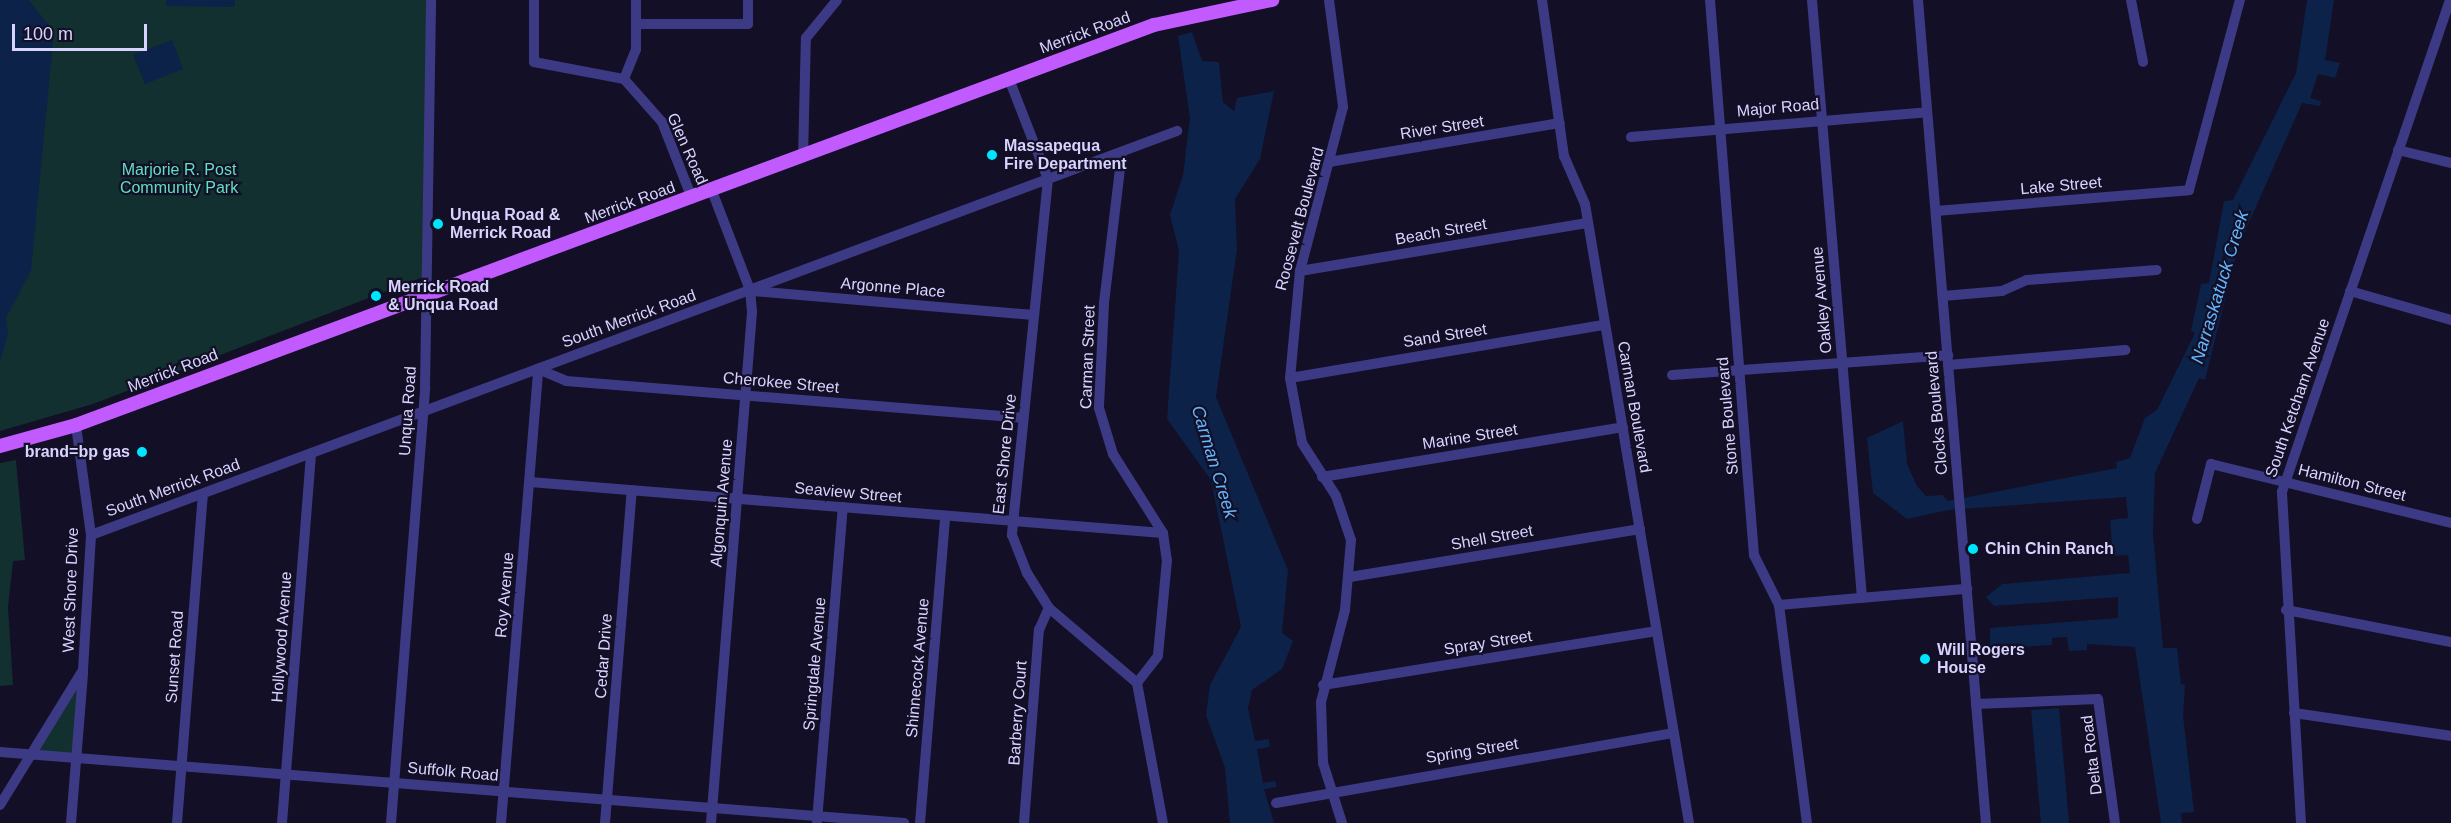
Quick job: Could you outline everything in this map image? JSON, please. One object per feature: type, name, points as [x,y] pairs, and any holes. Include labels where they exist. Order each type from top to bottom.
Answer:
[{"type":"main road","points":[[1195,13],[1218,0]]},
{"type":"main road","name":"Merrick Road","points":[[0,446],[76,425],[430,292],[1195,13],[1254,1],[1272,0]]},
{"type":"street","name":"Unqua Road","points":[[391,823],[424,411],[430,292],[431,0]]},
{"type":"street","points":[[534,0],[532,55],[537,64],[585,68],[624,79],[636,49],[636,0]]},
{"type":"street","points":[[636,24],[747,24],[748,0]]},
{"type":"street","points":[[803,157],[807,38],[837,0]]},
{"type":"street","name":"Roosevelt Boulevard","points":[[1329,0],[1343,107],[1300,271],[1290,378],[1302,443],[1346,519],[1350,577],[1323,685],[1320,742],[1329,790],[1342,823]]},
{"type":"street","name":"Carman Boulevard","points":[[1542,0],[1564,156],[1587,223],[1689,823]]},
{"type":"street","name":"Stone Boulevard","points":[[1710,0],[1754,555],[1779,605],[1807,823]]},
{"type":"street","name":"Oakley Avenue","points":[[1812,0],[1862,598]]},
{"type":"street","name":"Clocks Boulevard","points":[[1918,0],[1986,823]]},
{"type":"street","points":[[2131,0],[2143,62]]},
{"type":"street","name":"Lake Street","points":[[1936,211],[2189,190],[2240,0]]},
{"type":"street","name":"South Ketcham Avenue","points":[[2301,823],[2281,501],[2285,482],[2450,0]]},
{"type":"street","points":[[2438,38],[2451,40]]},
{"type":"street","name":"Glen Road","points":[[624,79],[662,122],[692,198]]},
{"type":"street","name":"East Shore Drive","points":[[1010,80],[1048,179],[1012,521],[1027,573],[1049,608],[1137,683]]},
{"type":"street","name":"Major Road","points":[[1631,136],[1927,112]]},
{"type":"street","name":"River Street","points":[[1329,162],[1560,123]]},
{"type":"street","name":"South Merrick Road","points":[[91,535],[1177,131]]},
{"type":"street","points":[[2398,150],[2451,163]]},
{"type":"street","name":"Carman Street","points":[[1122,152],[1104,304],[1099,408],[1113,454],[1163,533],[1167,589],[1158,656],[1137,683]]},
{"type":"street","name":"Algonquin Avenue","points":[[711,823],[746,395],[750,290],[712,191]]},
{"type":"street","name":"Beach Street","points":[[1300,271],[1587,223]]},
{"type":"street","points":[[1943,296],[2002,291],[2027,280],[2157,270]]},
{"type":"street","name":"Argonne Place","points":[[750,290],[1034,315]]},
{"type":"street","points":[[2350,291],[2451,320]]},
{"type":"street","name":"Sand Street","points":[[1290,378],[1605,325]]},
{"type":"street","points":[[1672,375],[1842,363],[1948,360],[2125,350]]},
{"type":"street","name":"Cherokee Street","points":[[538,369],[566,381],[1023,418]]},
{"type":"street","name":"Roy Avenue","points":[[501,823],[538,369]]},
{"type":"street","name":"West Shore Drive","points":[[0,805],[83,670],[91,535],[76,425]]},
{"type":"street","name":"Marine Street","points":[[1322,477],[1623,427]]},
{"type":"street","name":"Hollywood Avenue","points":[[282,823],[310,453]]},
{"type":"street","name":"Hamilton Street","points":[[2197,519],[2211,464],[2451,523]]},
{"type":"street","name":"Seaview Street","points":[[530,482],[1163,533]]},
{"type":"street","name":"Cedar Drive","points":[[605,823],[632,490]]},
{"type":"street","name":"Sunset Road","points":[[177,823],[203,494]]},
{"type":"street","name":"Springdale Avenue","points":[[817,820],[843,507]]},
{"type":"street","name":"Shinnecock Avenue","points":[[920,823],[945,516]]},
{"type":"street","name":"Shell Street","points":[[1350,577],[1640,529]]},
{"type":"street","points":[[1779,605],[1967,589]]},
{"type":"street","name":"Barberry Court","points":[[1024,823],[1039,630],[1049,608]]},
{"type":"street","points":[[2286,610],[2451,642]]},
{"type":"street","name":"Spray Street","points":[[1323,685],[1657,631]]},
{"type":"street","points":[[72,823],[83,670]]},
{"type":"street","points":[[1137,683],[1163,823]]},
{"type":"street","name":"Delta Road","points":[[1976,704],[2098,699],[2115,823]]},
{"type":"street","points":[[2294,713],[2450,733]]},
{"type":"street","name":"Spring Street","points":[[1276,803],[1329,790],[1674,733]]},
{"type":"street","name":"Suffolk Road","points":[[0,752],[607,799],[817,820],[904,823]]},
{"type":"green space","name":"Marjorie R. Post Community Park","points":[[0,0],[428,0],[426,276],[93,404],[0,431]]},
{"type":"green space","points":[[16,460],[25,560],[13,561],[8,607],[13,685],[0,686],[0,463]]},
{"type":"green space","points":[[81,678],[75,755],[35,752]]},
{"type":"water","points":[[0,0],[29,0],[54,32],[31,271],[6,318],[8,334],[0,362]]},
{"type":"water","points":[[166,0],[235,0],[235,7],[166,6]]},
{"type":"water","name":"Narraskatuck Creek","points":[[2307,0],[2334,0],[2325,60],[2340,63],[2335,78],[2318,74],[2310,98],[2321,101],[2320,106],[2302,103],[2238,247],[2205,380],[2199,378],[2155,473],[2153,533],[2163,648],[2177,648],[2181,684],[2185,685],[2183,715],[2194,812],[2181,813],[2182,823],[2161,823],[2135,647],[2087,644],[2087,650],[2069,651],[2067,637],[2052,638],[2052,645],[1990,649],[1990,628],[2118,618],[2118,597],[1994,606],[1986,597],[2002,584],[2130,573],[2128,555],[2113,556],[2110,520],[2128,518],[2126,497],[1948,510],[1907,519],[1873,493],[1867,438],[1903,421],[1907,464],[1917,486],[1926,496],[1942,495],[1948,501],[2117,468],[2116,462],[2130,458],[2145,418],[2157,410],[2195,333],[2191,331],[2201,284],[2209,283],[2224,201],[2233,200],[2296,73]]},
{"type":"water","name":"Carman Creek","points":[[1192,32],[1202,61],[1219,62],[1223,102],[1234,111],[1237,98],[1274,91],[1260,159],[1235,199],[1237,249],[1216,397],[1288,570],[1282,633],[1293,641],[1282,669],[1252,690],[1248,708],[1255,741],[1269,739],[1270,747],[1257,749],[1263,783],[1275,781],[1277,787],[1264,789],[1274,823],[1230,823],[1225,768],[1206,715],[1210,685],[1241,627],[1211,480],[1167,419],[1179,251],[1170,215],[1183,175],[1190,118],[1178,36]]},
{"type":"water","points":[[172,40],[183,69],[145,84],[133,55]]},
{"type":"water","points":[[2059,708],[2069,823],[2041,823],[2031,710]]},
{"type":"place","name":"Massapequa Fire Department","points":[[992,155]]},
{"type":"place","name":"Unqua Road & Merrick Road","points":[[438,224]]},
{"type":"place","name":"Merrick Road & Unqua Road","points":[[376,296]]},
{"type":"place","name":"brand=bp gas","points":[[142,452]]},
{"type":"place","name":"Chin Chin Ranch","points":[[1973,549]]},
{"type":"place","name":"Will Rogers House","points":[[1925,659]]}]
